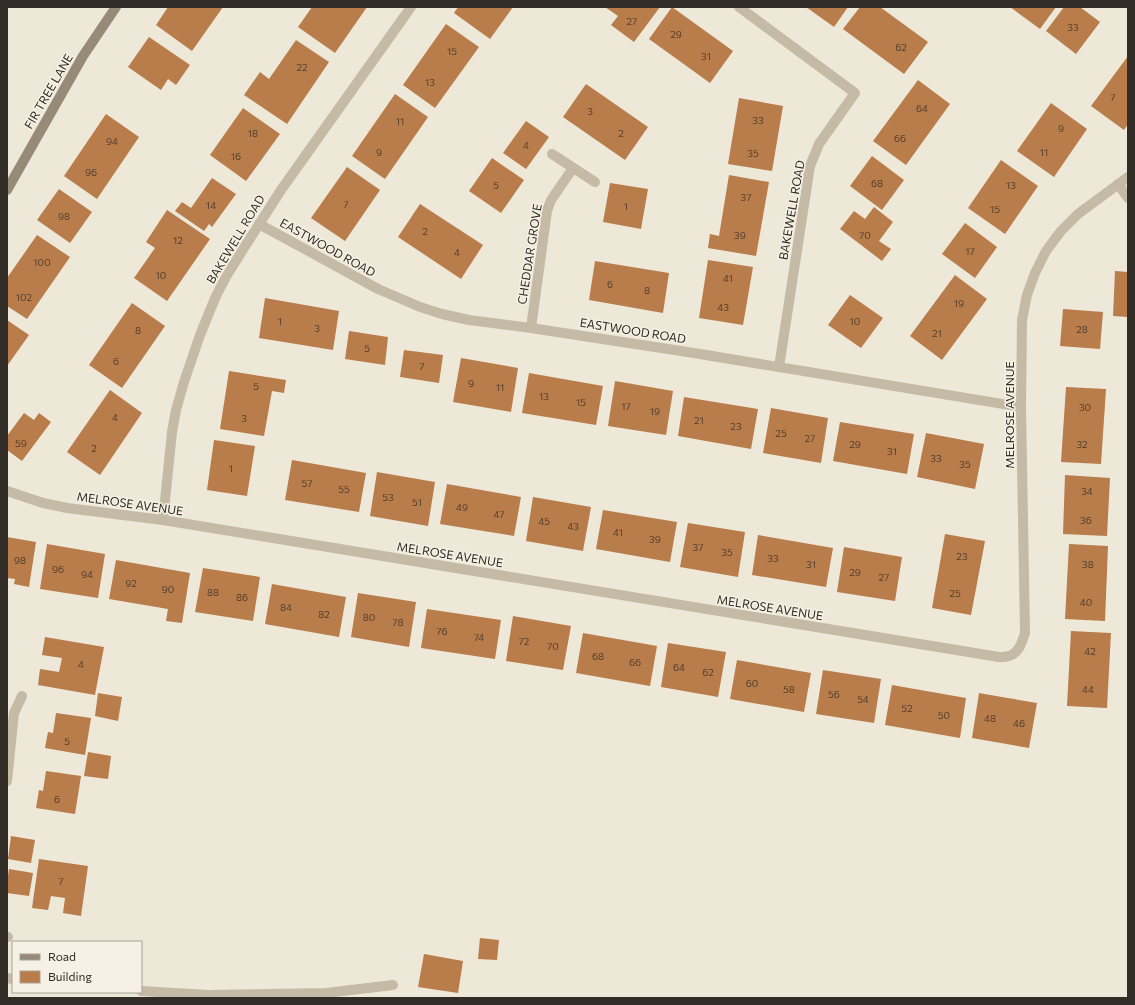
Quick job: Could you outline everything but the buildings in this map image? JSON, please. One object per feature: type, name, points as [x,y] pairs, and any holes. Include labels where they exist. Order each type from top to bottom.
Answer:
[{"type":"street","name":"FIR TREE LANE","points":[[7,190],[83,56],[116,7]]},
{"type":"street","name":"BAKEWELL ROAD","points":[[163,520],[172,432],[176,410],[200,335],[216,296],[226,277],[281,190],[411,7]]},
{"type":"street","name":"BAKEWELL ROAD","points":[[739,7],[855,93],[819,144],[810,166],[779,367]]},
{"type":"street","points":[[552,154],[595,182]]},
{"type":"street","name":"CHEDDAR GROVE","points":[[532,328],[547,211],[551,200],[573,168]]},
{"type":"street","name":"MELROSE AVENUE","points":[[7,491],[43,503],[67,508],[163,520],[999,657],[1008,657],[1022,644],[1025,633],[1021,407],[1022,320],[1027,295],[1035,273],[1046,251],[1061,231],[1078,214],[1128,177]]},
{"type":"street","points":[[1118,184],[1128,198]]},
{"type":"street","name":"EASTWOOD ROAD","points":[[259,224],[378,289],[420,307],[442,314],[470,320],[532,328],[1021,407]]},
{"type":"street","points":[[7,781],[14,712],[22,696]]},
{"type":"street","points":[[142,991],[208,995],[326,993],[393,985]]}]
